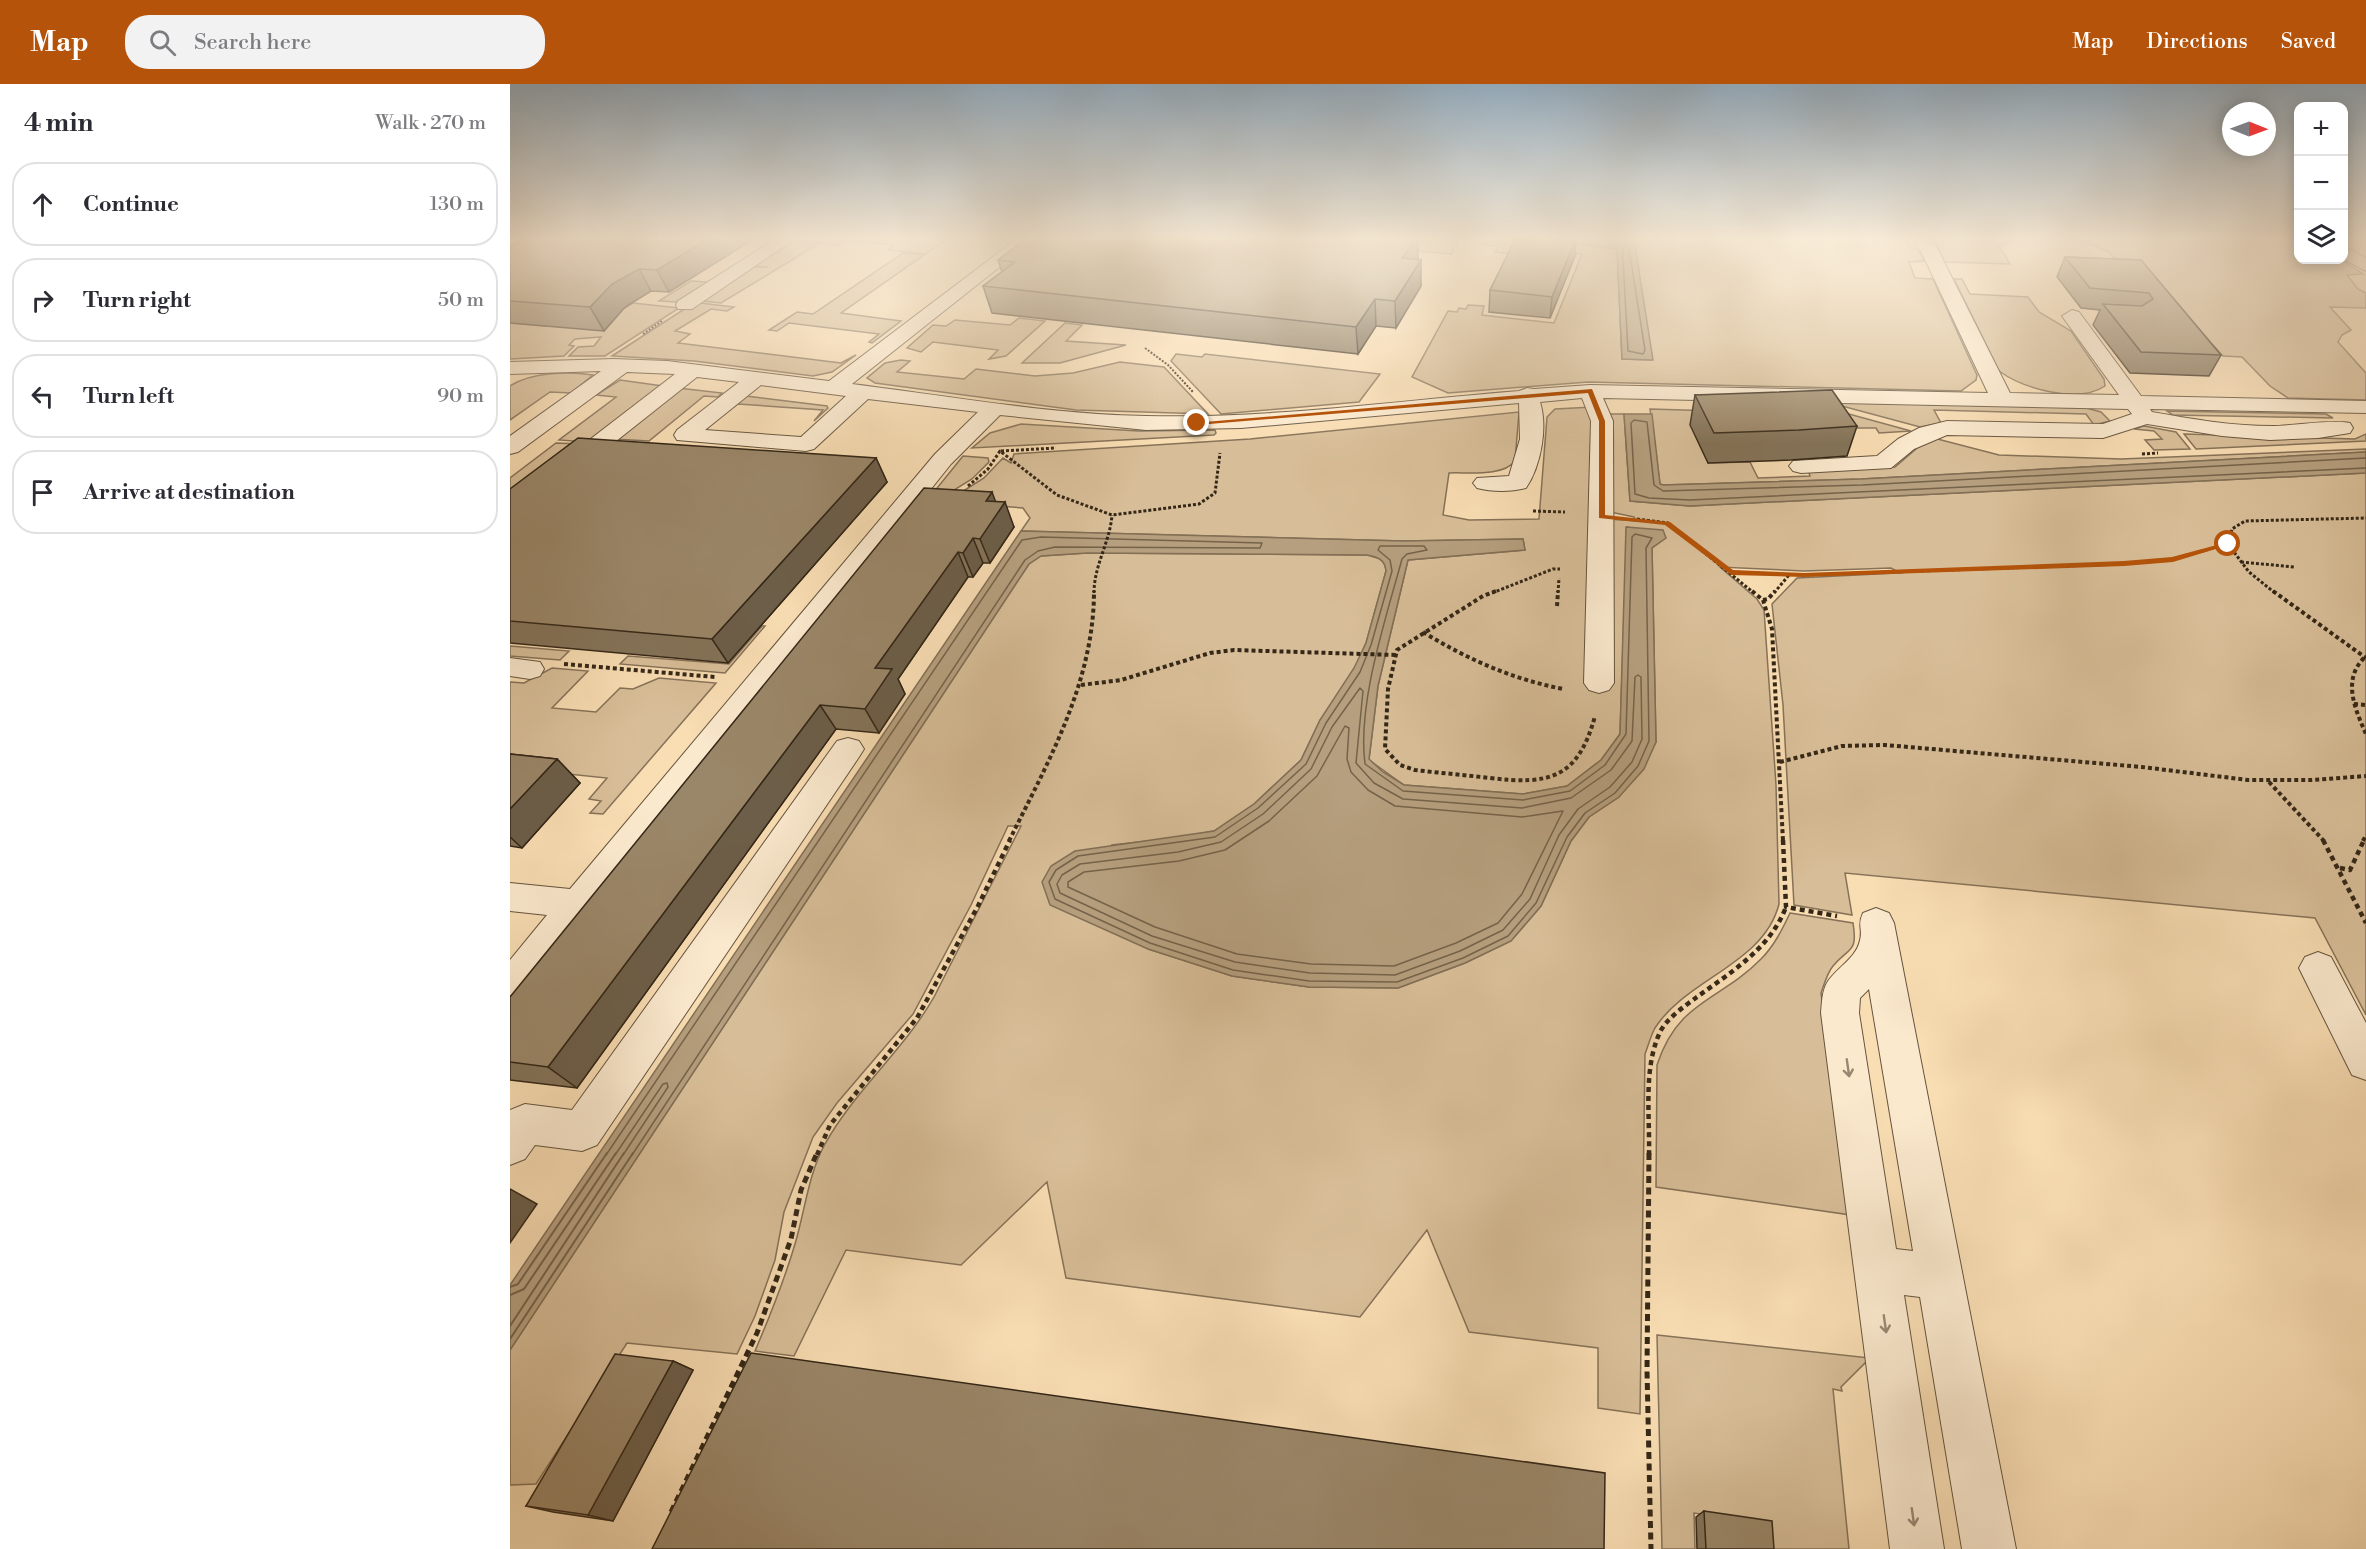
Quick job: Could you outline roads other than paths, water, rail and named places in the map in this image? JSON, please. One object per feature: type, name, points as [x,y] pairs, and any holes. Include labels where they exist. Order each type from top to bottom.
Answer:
[{"type":"street","points":[[833,388],[939,306]]},
{"type":"street","points":[[1957,306],[2002,399]]},
{"type":"street","points":[[2053,306],[2072,316],[2095,317]]},
{"type":"street","points":[[515,371],[622,366],[693,370],[1074,418],[1197,423],[1527,394],[1590,391],[2002,399],[2139,410],[2360,407],[2364,415],[2342,428],[2313,433],[2218,431],[2187,425],[2139,410],[2072,316]]},
{"type":"street","points":[[510,447],[622,366]]},
{"type":"street","points":[[510,513],[693,370]]},
{"type":"street","points":[[757,378],[686,435],[806,444],[863,392]]},
{"type":"street","points":[[1590,391],[1602,421],[1598,688]]},
{"type":"street","points":[[1485,483],[1518,483],[1530,448],[1533,408],[1527,394]]},
{"type":"street","points":[[510,987],[943,459],[995,408]]},
{"type":"street","points":[[1802,466],[1883,463],[1913,440],[1927,433],[1947,428],[2103,431],[2119,428],[2139,410]]},
{"type":"street","points":[[510,1145],[525,1124],[582,1131],[848,749]]},
{"type":"street","points":[[510,897],[578,904]]},
{"type":"street","points":[[1917,1549],[1840,1013],[1842,992],[1866,966],[1877,931],[1989,1549]]},
{"type":"street","points":[[2318,968],[2366,1062]]},
{"type":"street","points":[[1840,1013],[1893,1019]]},
{"type":"street","points":[[1877,1269],[1940,1277]]},
{"type":"water","points":[[1620,306],[1645,306],[1653,360],[1622,359]]},
{"type":"water","points":[[1624,414],[1652,414],[1660,484],[1663,485],[1861,479],[2366,452],[2366,473],[1690,506],[1630,501]]},
{"type":"water","points":[[1626,527],[1663,530],[1666,538],[1652,548],[1656,742],[1644,769],[1619,797],[1589,817],[1571,841],[1541,906],[1511,941],[1465,963],[1398,988],[1309,987],[1232,976],[1148,949],[1050,905],[1042,882],[1051,866],[1075,851],[1214,831],[1254,804],[1301,760],[1320,720],[1354,668],[1366,643],[1386,571],[1382,561],[1367,555],[1087,553],[1041,556],[1029,564],[510,1350],[510,1285],[1021,531],[1403,541],[1523,539],[1525,550],[1408,560],[1378,686],[1369,759],[1383,772],[1404,785],[1523,794],[1567,786],[1601,760],[1620,734]]}]
